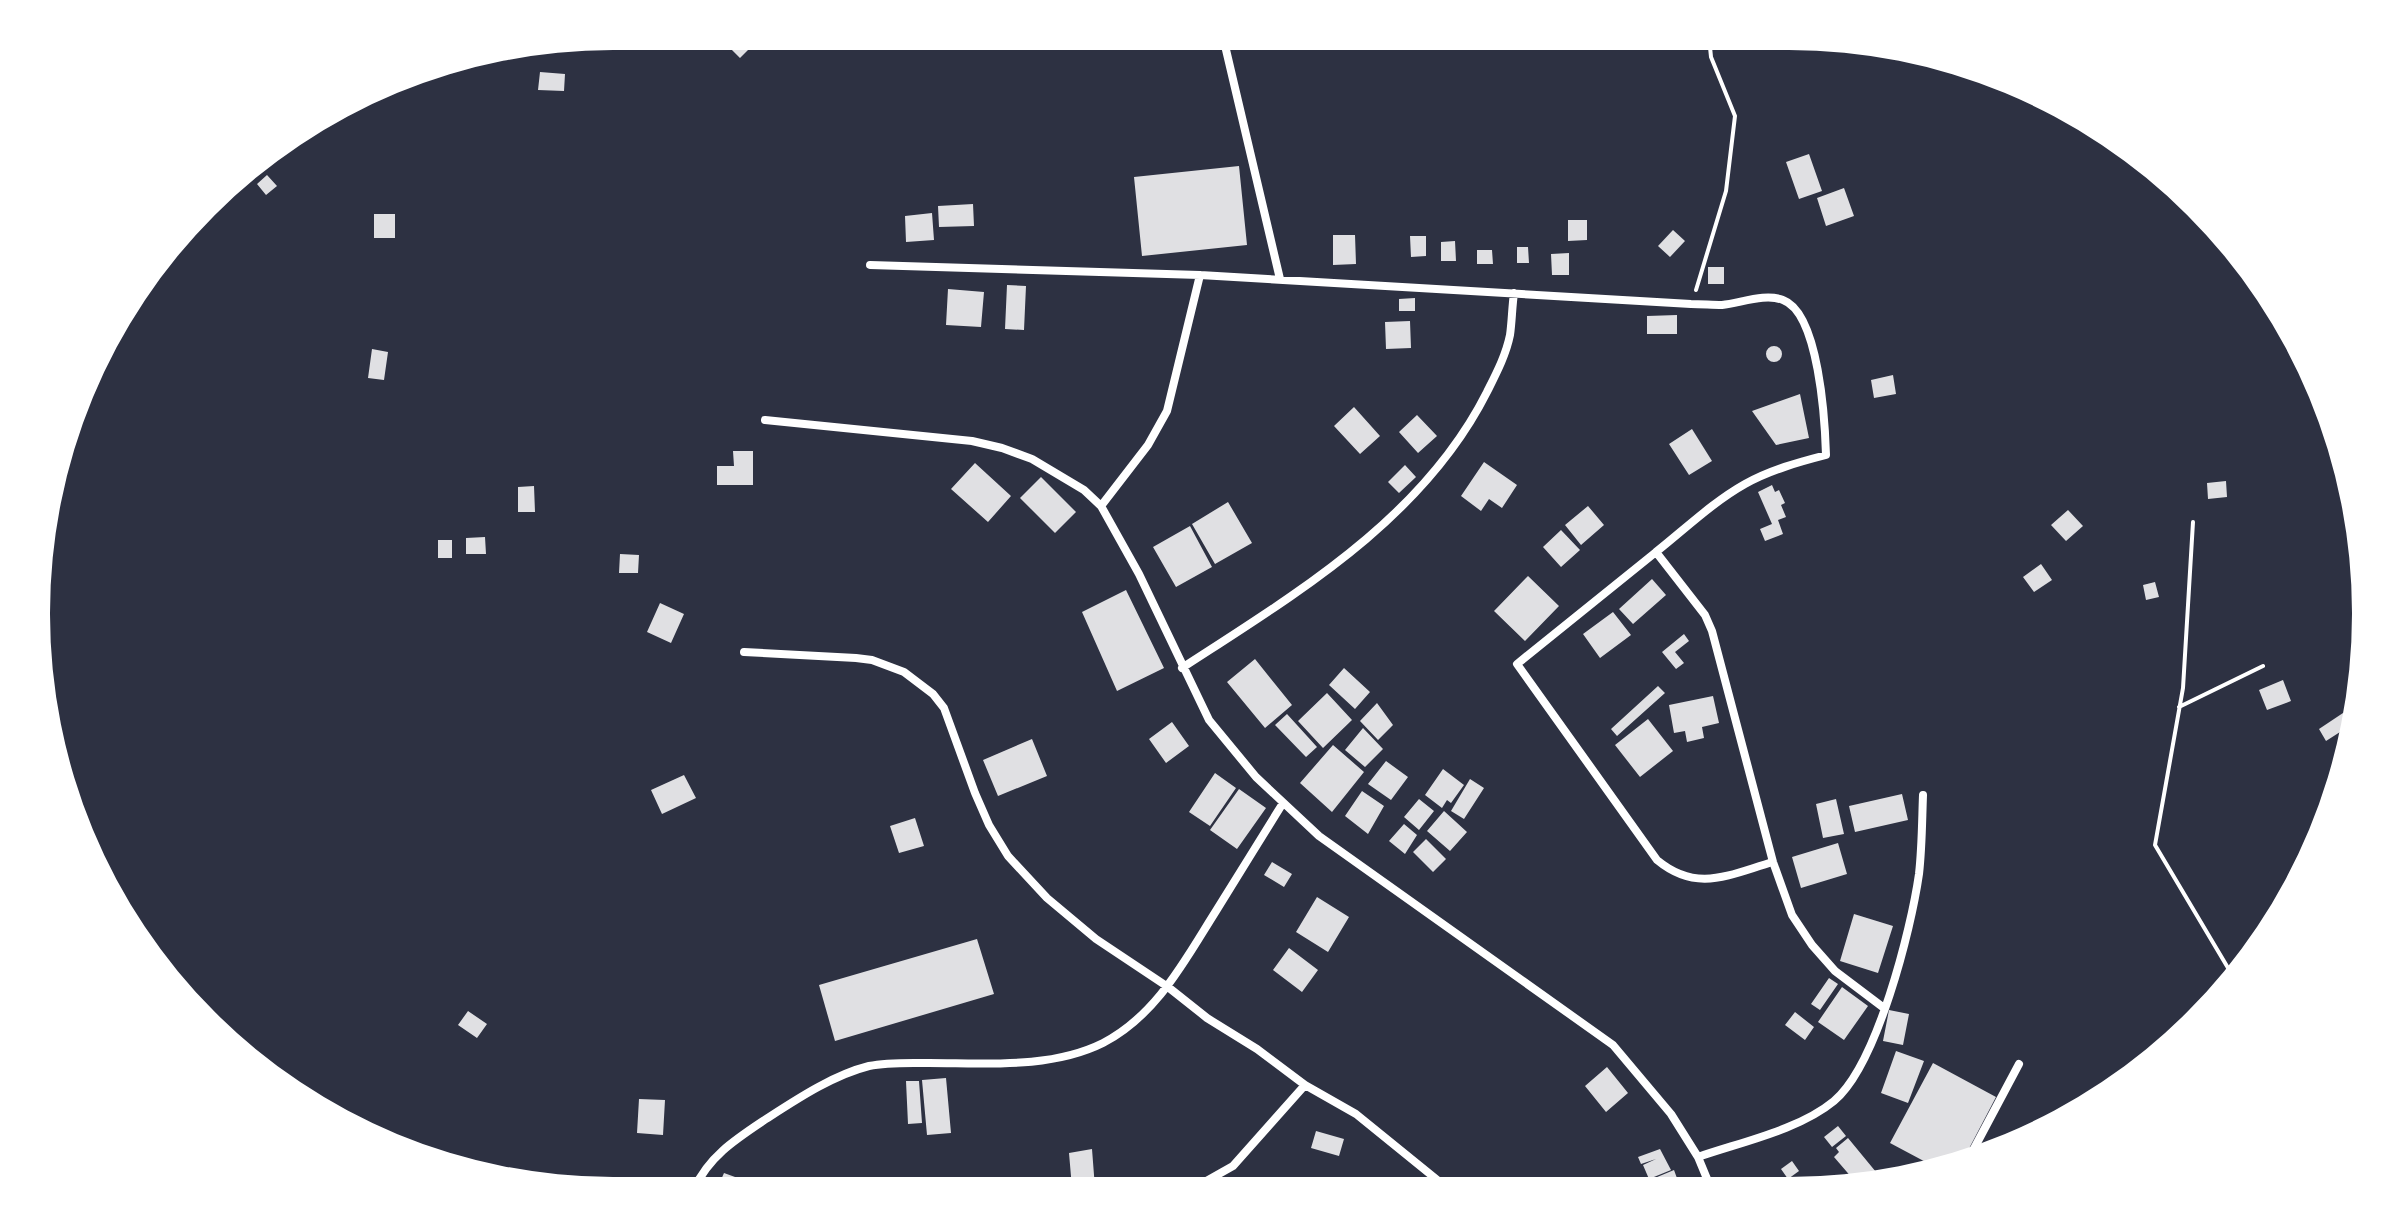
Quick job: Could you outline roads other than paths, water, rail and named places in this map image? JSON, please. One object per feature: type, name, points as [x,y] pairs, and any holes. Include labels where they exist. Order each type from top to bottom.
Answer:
[{"type":"street","points":[[1226,50],[1280,279]]},
{"type":"street","points":[[870,265],[1200,275],[1691,304],[1721,305],[1767,298],[1782,299],[1794,306],[1803,319],[1822,392],[1826,455],[1745,484],[1711,507],[1517,664],[1657,860],[1668,869],[1694,880],[1709,880],[1773,862]]},
{"type":"street","points":[[1101,506],[1148,445],[1167,411],[1200,275]]},
{"type":"street","points":[[1182,668],[1345,557],[1400,509],[1434,473],[1463,433],[1500,366],[1509,337],[1514,293]]},
{"type":"street","points":[[765,420],[972,441],[1002,448],[1062,474],[1084,490],[1101,506],[1139,574],[1209,720],[1256,777],[1319,836],[1613,1045],[1671,1114],[1698,1157],[1706,1177]]},
{"type":"street","points":[[1656,552],[1705,615],[1712,631],[1773,862],[1792,915],[1812,945],[1835,971],[1884,1008]]},
{"type":"street","points":[[744,652],[872,660],[904,672],[933,694],[944,708],[989,825],[1008,856],[1047,898],[1096,939],[1168,987],[1207,1018],[1257,1049],[1305,1085],[1356,1114],[1434,1177]]},
{"type":"street","points":[[1698,1157],[1796,1123],[1844,1092],[1869,1048],[1903,947],[1919,875],[1923,795]]},
{"type":"street","points":[[700,1177],[721,1150],[773,1115],[845,1074],[870,1066],[899,1063],[1005,1063],[1074,1053],[1101,1044],[1123,1030],[1168,987],[1283,803]]},
{"type":"street","points":[[1976,1145],[2019,1064]]},
{"type":"street","points":[[1214,1177],[1233,1166],[1305,1085]]}]
